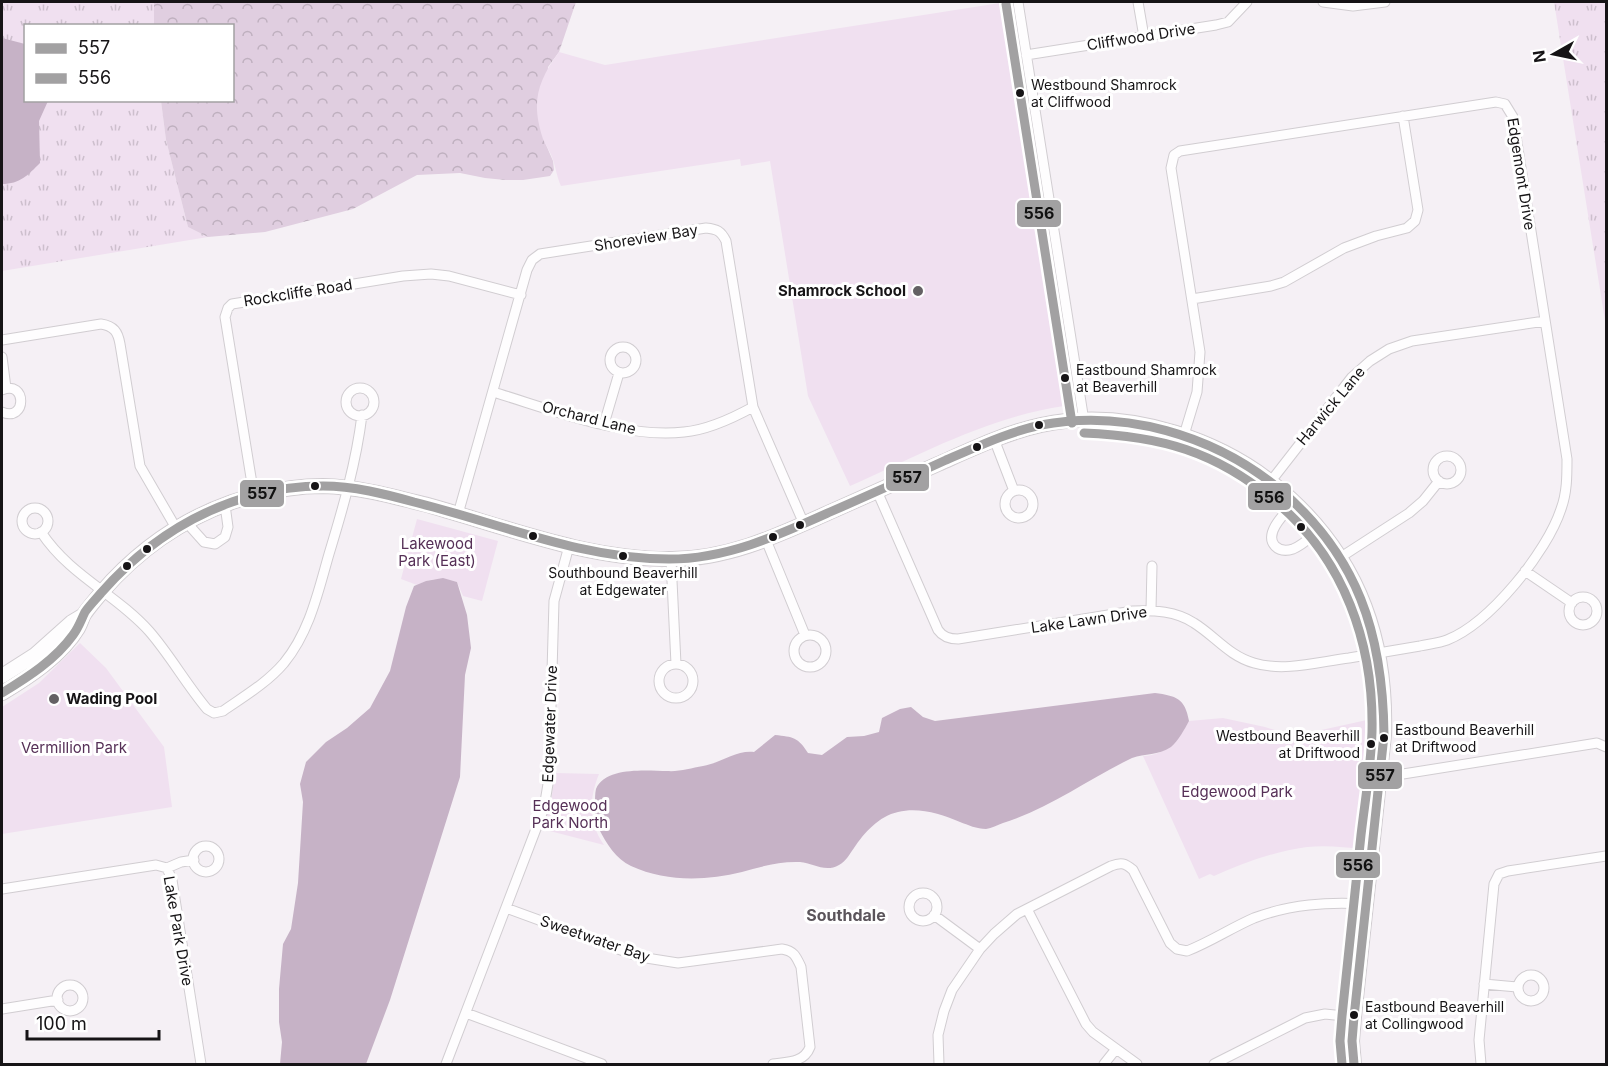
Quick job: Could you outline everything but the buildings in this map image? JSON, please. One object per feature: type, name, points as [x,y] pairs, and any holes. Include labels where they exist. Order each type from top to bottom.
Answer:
[{"type":"street","points":[[1018,2],[1084,421]]},
{"type":"street","points":[[1138,2],[1144,37]]},
{"type":"street","name":"Cliffwood Drive","points":[[1026,54],[1228,22],[1247,2]]},
{"type":"street","points":[[1323,2],[1353,6],[1385,2]]},
{"type":"street","name":"Edgemont Drive","points":[[1184,435],[1197,392],[1200,352],[1171,168],[1174,155],[1180,151],[1403,116],[1496,102],[1505,104],[1513,117],[1567,459],[1567,483],[1562,508],[1554,527],[1525,571],[1484,618],[1466,631],[1446,641],[1378,653]]},
{"type":"street","points":[[1192,299],[1284,282],[1344,248],[1407,228],[1415,221],[1418,210],[1403,116]]},
{"type":"street","name":"Shoreview Bay","points":[[458,514],[527,270],[532,260],[540,254],[706,228],[716,229],[726,241],[753,407],[804,524]]},
{"type":"street","name":"Rockcliffe Road","points":[[254,496],[225,317],[232,304],[403,276],[431,274],[449,276],[521,295]]},
{"type":"street","name":"Harwick Lane","points":[[1271,481],[1352,377],[1370,361],[1389,349],[1412,341],[1545,321]]},
{"type":"street","points":[[2,340],[101,324],[114,329],[118,334],[120,344],[140,466],[181,526],[204,542],[215,544],[225,537],[228,527],[225,505]]},
{"type":"street","points":[[2,357],[4,389],[15,390],[21,397],[21,406],[10,414],[2,412]]},
{"type":"street","points":[[604,424],[619,373]]},
{"type":"street","name":"Orchard Lane","points":[[493,392],[604,424],[661,434],[687,432],[753,407]]},
{"type":"street","points":[[41,532],[61,558],[149,632],[207,709],[214,712],[223,711],[267,679],[283,664],[299,641],[310,618],[357,457],[362,416]]},
{"type":"street","points":[[2,693],[26,679],[62,648],[102,592],[147,547],[181,526],[225,505],[254,496],[302,487],[325,486],[378,492],[568,546],[619,556],[672,560],[718,555],[766,540],[994,440],[1045,424],[1084,421],[1119,422],[1151,426],[1184,435],[1237,459],[1271,481],[1320,529],[1341,556],[1354,579],[1366,609],[1378,653],[1385,705],[1354,1017],[1352,1041],[1354,1065]]},
{"type":"street","points":[[994,440],[1014,491]]},
{"type":"street","points":[[1341,556],[1409,513],[1423,501],[1439,481]]},
{"type":"street","name":"Lake Lawn Drive","points":[[877,491],[938,630],[949,639],[1151,610],[1171,613],[1187,619],[1237,656],[1253,663],[1274,667],[1378,653]]},
{"type":"street","points":[[1295,502],[1274,528],[1271,537],[1273,544],[1285,551],[1294,549],[1320,529]]},
{"type":"street","points":[[766,540],[805,635]]},
{"type":"street","name":"Edgewater Drive","points":[[446,1065],[544,808],[549,778],[554,601],[568,546]]},
{"type":"street","points":[[672,560],[676,664]]},
{"type":"street","points":[[1151,610],[1152,566]]},
{"type":"street","points":[[1525,571],[1572,603]]},
{"type":"street","points":[[2,676],[35,656],[72,622],[84,615]]},
{"type":"street","points":[[1378,778],[1597,743],[1606,747]]},
{"type":"street","points":[[1481,1065],[1479,1040],[1484,984],[1494,884],[1499,874],[1606,856]]},
{"type":"street","name":"Lake Park Drive","points":[[2,889],[156,865],[167,868],[194,860]]},
{"type":"street","points":[[939,1065],[938,1035],[944,1011],[952,990],[980,949],[1010,919],[1120,863],[1126,864],[1133,870],[1170,943],[1177,949],[1186,951],[1274,911],[1314,903],[1365,904]]},
{"type":"street","name":"Lake Park Drive","points":[[167,868],[172,880],[201,1065]]},
{"type":"street","name":"Sweetwater Bay","points":[[506,908],[640,957],[658,961],[678,963],[782,949],[790,950],[796,955],[801,967],[810,1047],[808,1053],[801,1059],[773,1065]]},
{"type":"street","points":[[1027,909],[1086,1023],[1093,1032],[1137,1065]]},
{"type":"street","points":[[934,915],[980,949]]},
{"type":"street","points":[[1484,984],[1517,987]]},
{"type":"street","points":[[2,1009],[58,1000]]},
{"type":"street","points":[[466,1013],[602,1065]]},
{"type":"street","points":[[1214,1065],[1305,1018],[1325,1014],[1354,1017]]},
{"type":"street","points":[[1104,1065],[1116,1049]]},
{"type":"street","points":[[572,1065],[575,1055]]},
{"type":"green space","points":[[2,2],[154,2],[154,24],[24,24],[24,102],[161,102],[166,140],[188,227],[208,237],[2,271]]},
{"type":"green space","points":[[154,2],[576,2],[559,52],[548,67],[544,140],[553,161],[554,170],[550,176],[523,180],[485,178],[460,173],[417,175],[353,209],[265,232],[208,237],[188,227],[166,140],[161,102],[234,102],[234,24],[154,24]]},
{"type":"green space","points":[[1554,2],[1606,2],[1606,327]]},
{"type":"green space","name":"Shamrock School","points":[[1000,3],[1064,406],[1036,411],[981,428],[850,486],[808,396],[770,161],[741,166],[740,159],[561,186],[539,126],[537,104],[541,83],[559,52],[605,65]]},
{"type":"green space","name":"Lakewood Park (East)","points":[[417,519],[498,541],[482,601],[463,596],[457,582],[437,579],[417,585],[401,579]]},
{"type":"green space","name":"Vermillion Park","points":[[80,643],[106,668],[164,747],[172,807],[2,834],[2,707],[39,683]]},
{"type":"green space","name":"Edgewood Park","points":[[1223,718],[1294,736],[1376,718],[1363,849],[1321,846],[1283,851],[1214,876],[1210,874],[1199,879],[1143,756],[1159,753],[1171,745],[1189,721]]},
{"type":"green space","name":"Edgewood Park North","points":[[555,773],[599,774],[593,792],[592,810],[595,828],[604,845],[542,829],[551,802]]},
{"type":"shaded area","points":[[2,38],[24,44],[24,102],[48,102],[39,121],[40,163],[19,181],[2,184]]},
{"type":"shaded area","points":[[443,578],[457,582],[467,615],[471,648],[465,675],[460,777],[390,1000],[366,1064],[280,1064],[282,1042],[279,1022],[279,989],[283,944],[291,929],[298,883],[303,802],[300,784],[306,762],[326,742],[370,708],[390,671],[406,607],[414,586]]},
{"type":"shaded area","points":[[1155,693],[1169,695],[1182,703],[1189,721],[1181,735],[1166,750],[1132,758],[1036,810],[988,829],[976,828],[930,812],[906,811],[891,814],[873,826],[846,860],[834,867],[824,868],[793,862],[714,877],[686,878],[658,875],[631,866],[621,859],[605,840],[596,820],[596,789],[609,776],[628,771],[676,771],[710,764],[741,753],[754,752],[775,735],[794,739],[808,753],[822,755],[847,737],[879,732],[882,718],[900,709],[911,707],[923,717],[935,721]]},
{"type":"transit line","name":"556","points":[[1006,4],[1072,423]]},
{"type":"transit line","name":"557","points":[[2,693],[31,674],[58,652],[75,632],[91,604],[129,564],[145,551],[178,528],[213,509],[265,493],[312,486],[358,489],[446,510],[572,547],[636,557],[690,558],[732,550],[772,537],[981,445],[1029,428],[1072,421],[1104,421],[1135,424],[1166,431],[1196,441],[1253,469],[1278,488],[1305,514],[1328,541],[1346,569],[1361,599],[1371,630],[1378,663],[1384,735],[1354,1017],[1352,1041],[1354,1064]]},
{"type":"transit line","name":"556","points":[[1084,433],[1138,438],[1162,443],[1186,450],[1231,470],[1276,502],[1300,525],[1320,549],[1337,576],[1350,605],[1367,667],[1372,732],[1342,1016],[1340,1041],[1342,1064]]},
{"type":"place","name":"Westbound Shamrock at Cliffwood","points":[[1020,93]]},
{"type":"place","name":"Shamrock School","points":[[918,291]]},
{"type":"place","name":"Eastbound Shamrock at Beaverhill","points":[[1065,378]]},
{"type":"place","name":"Southbound Beaverhill at Edgewater","points":[[623,556]]},
{"type":"place","name":"Wading Pool","points":[[54,699]]},
{"type":"place","name":"Eastbound Beaverhill at Driftwood","points":[[1384,738]]},
{"type":"place","name":"Westbound Beaverhill at Driftwood","points":[[1371,744]]},
{"type":"place","name":"Eastbound Beaverhill at Collingwood","points":[[1354,1015]]},
{"type":"district","name":"Southdale","points":[[846,915]]}]
